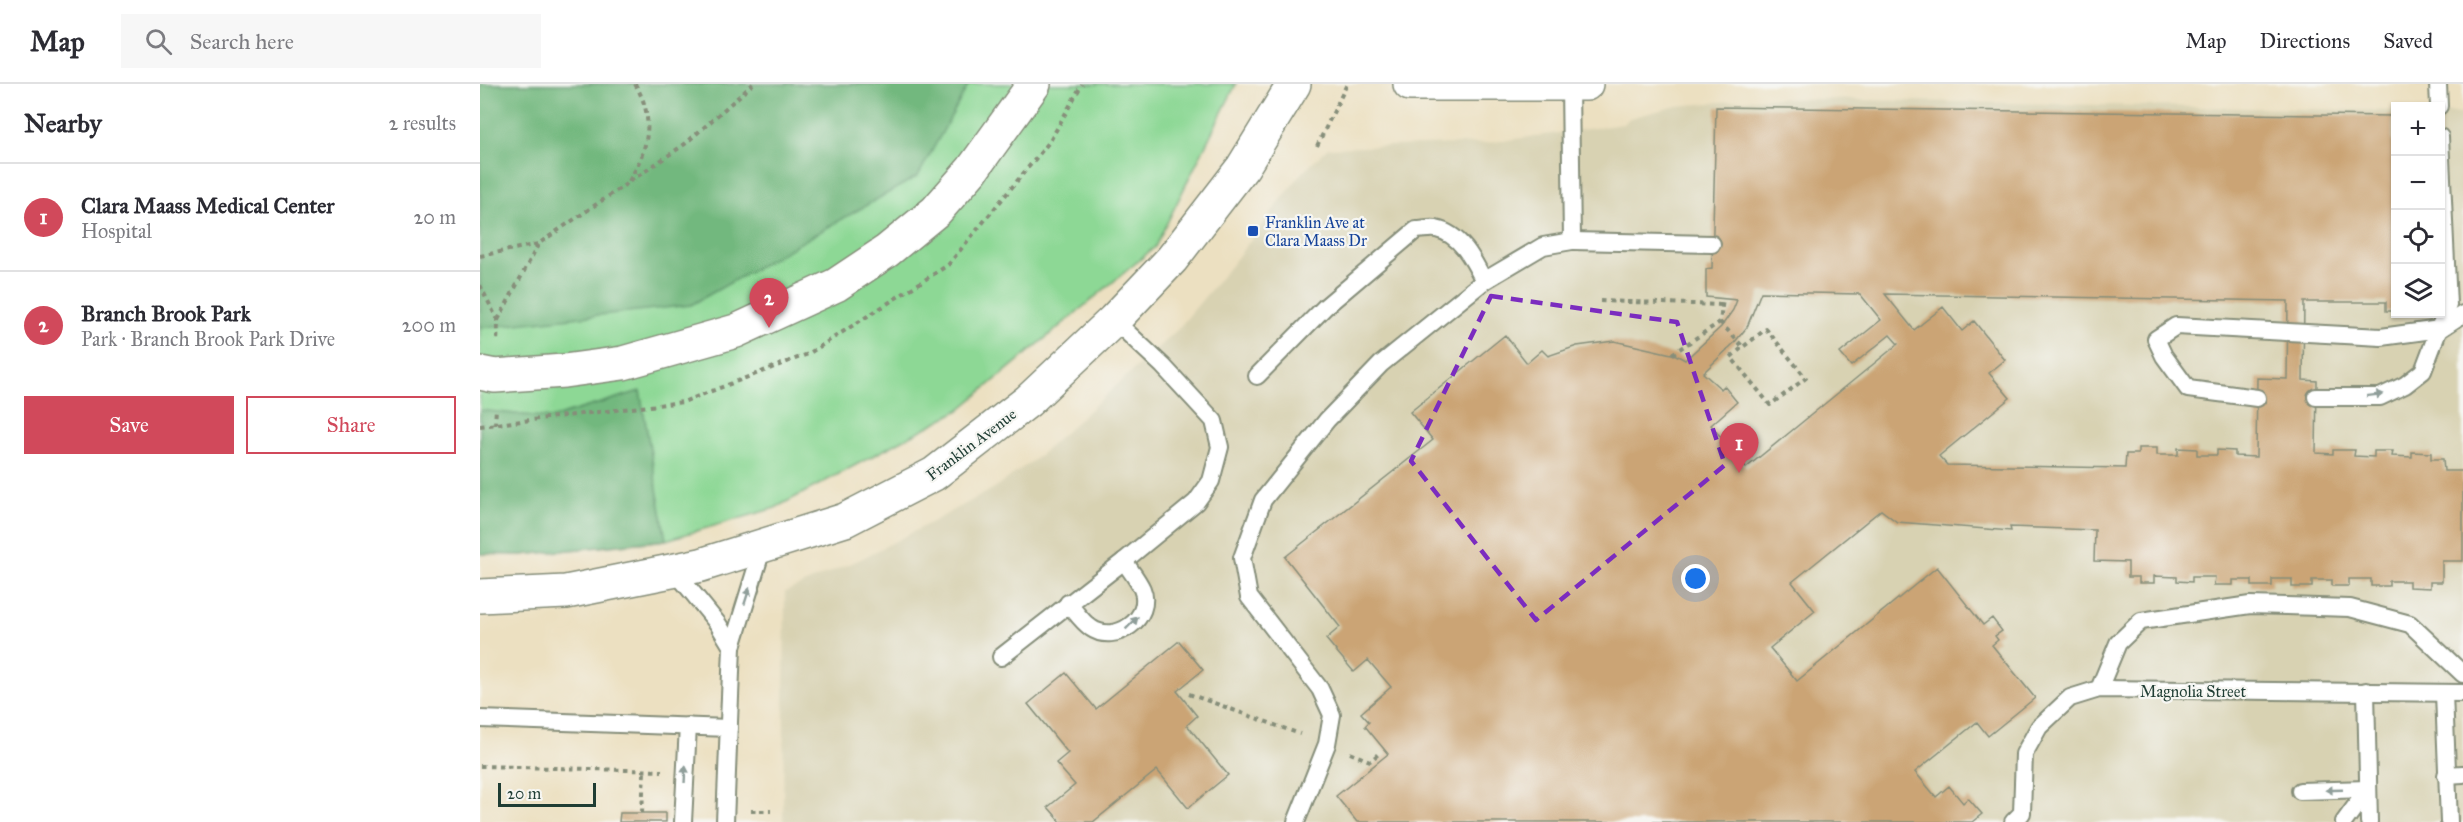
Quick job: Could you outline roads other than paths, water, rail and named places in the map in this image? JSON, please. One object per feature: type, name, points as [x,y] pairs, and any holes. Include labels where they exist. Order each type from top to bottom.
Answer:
[{"type":"main road","points":[[480,373],[495,376],[564,371],[623,363],[736,331],[836,285],[887,251],[936,211],[972,170],[1034,84]]},
{"type":"main road","name":"Franklin Avenue","points":[[480,596],[566,592],[702,565],[845,520],[934,474],[1028,401],[1114,320],[1172,259],[1243,167],[1294,84]]},
{"type":"main road","points":[[1410,84],[1578,85]]},
{"type":"lane","points":[[2438,84],[2439,102]]},
{"type":"lane","points":[[1572,242],[1578,85]]},
{"type":"lane","points":[[2316,397],[2380,397],[2405,385],[2423,371],[2448,305],[2441,156]]},
{"type":"lane","points":[[1257,376],[1325,307],[1416,230],[1436,229],[1459,241],[1473,260],[1484,281]]},
{"type":"lane","points":[[1296,822],[1327,744],[1332,715],[1320,689],[1249,597],[1242,558],[1263,500],[1327,420],[1381,364],[1484,281],[1543,246],[1572,242],[1713,244]]},
{"type":"lane","points":[[2257,398],[2188,389],[2164,356],[2156,339],[2176,326],[2381,337],[2440,328],[2463,314]]},
{"type":"lane","points":[[1000,657],[1196,502],[1211,481],[1220,447],[1214,421],[1163,366],[1114,320]]},
{"type":"lane","points":[[725,822],[732,647],[764,546]]},
{"type":"lane","points":[[1068,603],[1091,629],[1112,634],[1129,629],[1143,611],[1143,591],[1124,561]]},
{"type":"lane","points":[[674,570],[718,624],[732,647]]},
{"type":"lane","points":[[2099,689],[2118,643],[2141,621],[2250,605],[2350,608],[2410,624],[2463,674]]},
{"type":"lane","name":"Magnolia Street","points":[[2013,822],[2022,813],[2024,754],[2039,727],[2070,698],[2099,689],[2463,693]]},
{"type":"lane","points":[[2366,691],[2369,822]]},
{"type":"lane","points":[[2444,693],[2455,775],[2449,822]]},
{"type":"lane","points":[[480,719],[729,728]]},
{"type":"lane","points":[[683,822],[688,726]]},
{"type":"lane","points":[[2300,791],[2368,789]]},
{"type":"lane","points":[[2344,822],[2368,789]]},
{"type":"place","name":"Franklin Ave at Clara Maass Dr","points":[[1253,231]]},
{"type":"place","name":"Branch Brook Park","points":[[769,328]]},
{"type":"place","name":"Clara Maass Medical Center","points":[[1739,473]]}]
